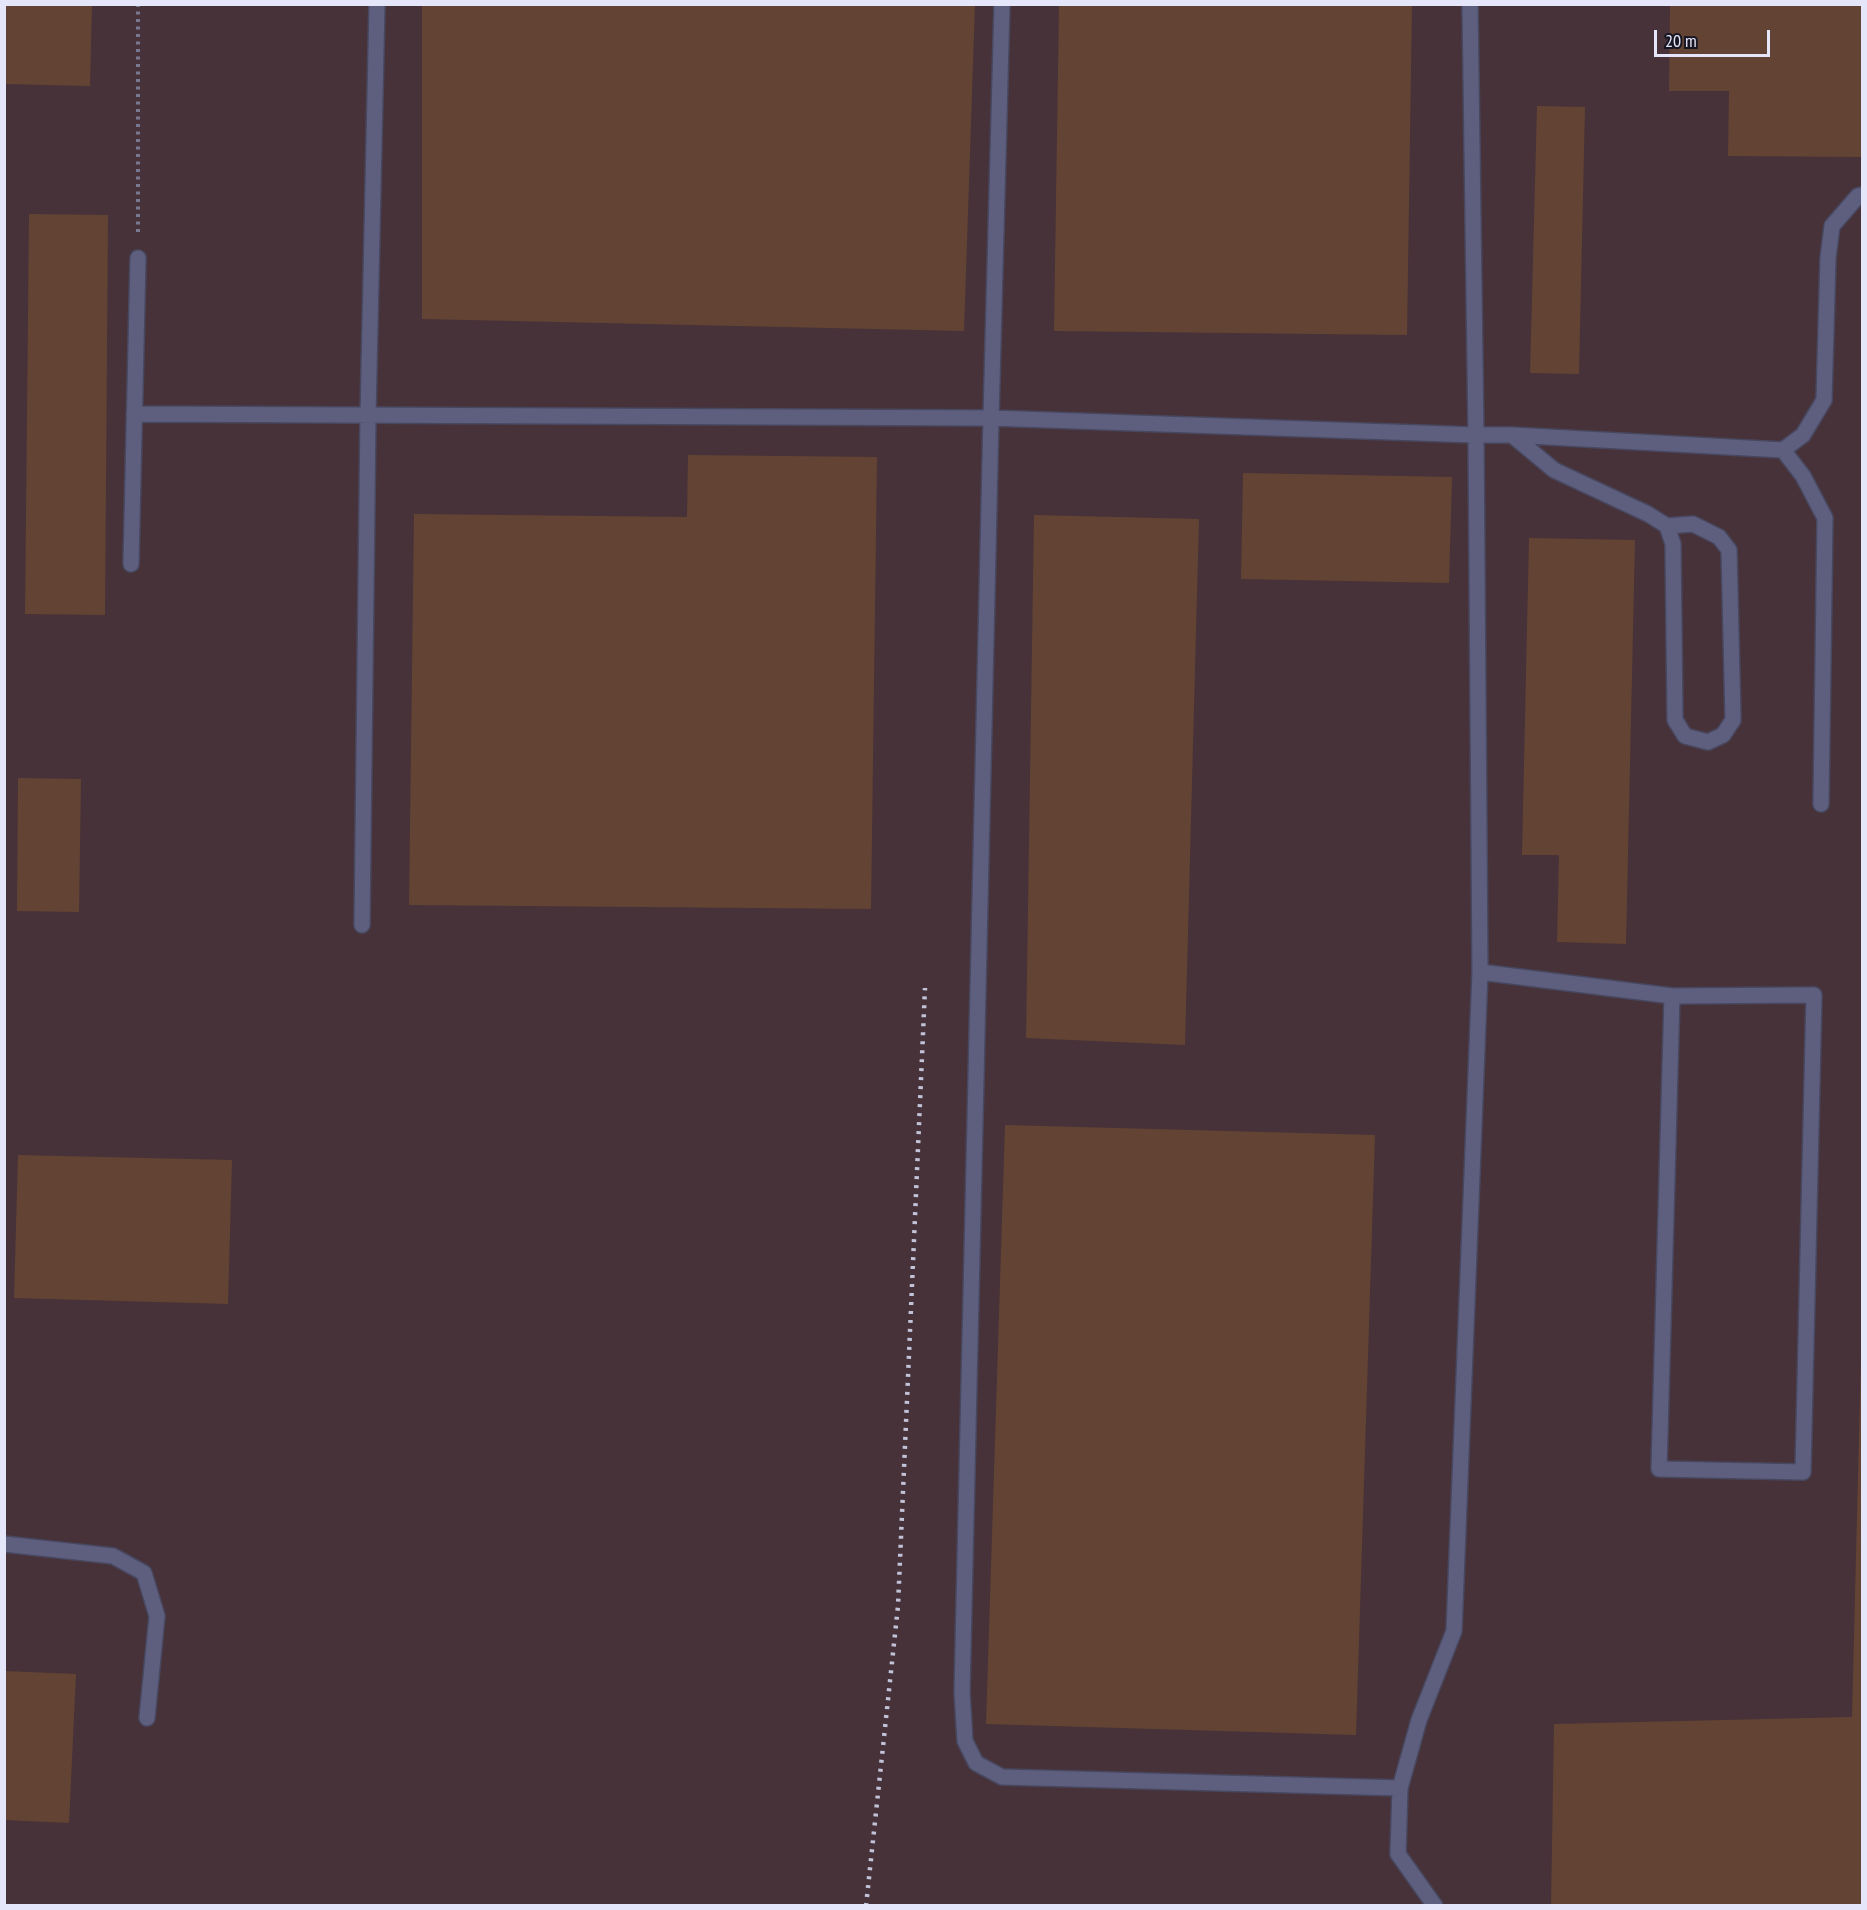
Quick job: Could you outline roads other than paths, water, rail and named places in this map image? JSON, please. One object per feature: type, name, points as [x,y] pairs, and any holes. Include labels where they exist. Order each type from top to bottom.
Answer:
[{"type":"lane","points":[[362,925],[376,4]]},
{"type":"lane","points":[[1002,4],[962,1692],[965,1741],[976,1763],[1002,1778],[1400,1788]]},
{"type":"lane","points":[[1435,1905],[1398,1854],[1400,1788],[1419,1720],[1454,1631],[1480,972],[1470,4]]},
{"type":"lane","points":[[134,414],[991,418],[1512,435],[1783,450],[1803,435],[1824,400],[1828,258],[1832,226],[1858,196],[1863,195]]},
{"type":"lane","points":[[131,564],[138,258]]},
{"type":"lane","points":[[1512,435],[1554,470],[1648,514],[1667,526],[1693,524],[1719,537],[1730,550],[1733,720],[1723,735],[1708,742],[1685,735],[1675,720],[1673,544],[1667,526]]},
{"type":"lane","points":[[1783,450],[1803,476],[1825,518],[1821,804]]},
{"type":"lane","points":[[1480,972],[1672,996],[1814,995],[1803,1472],[1659,1469],[1672,996]]},
{"type":"lane","points":[[4,1544],[113,1556],[144,1573],[157,1616],[147,1718]]},
{"type":"railway","points":[[866,1906],[898,1606],[925,988]]}]
